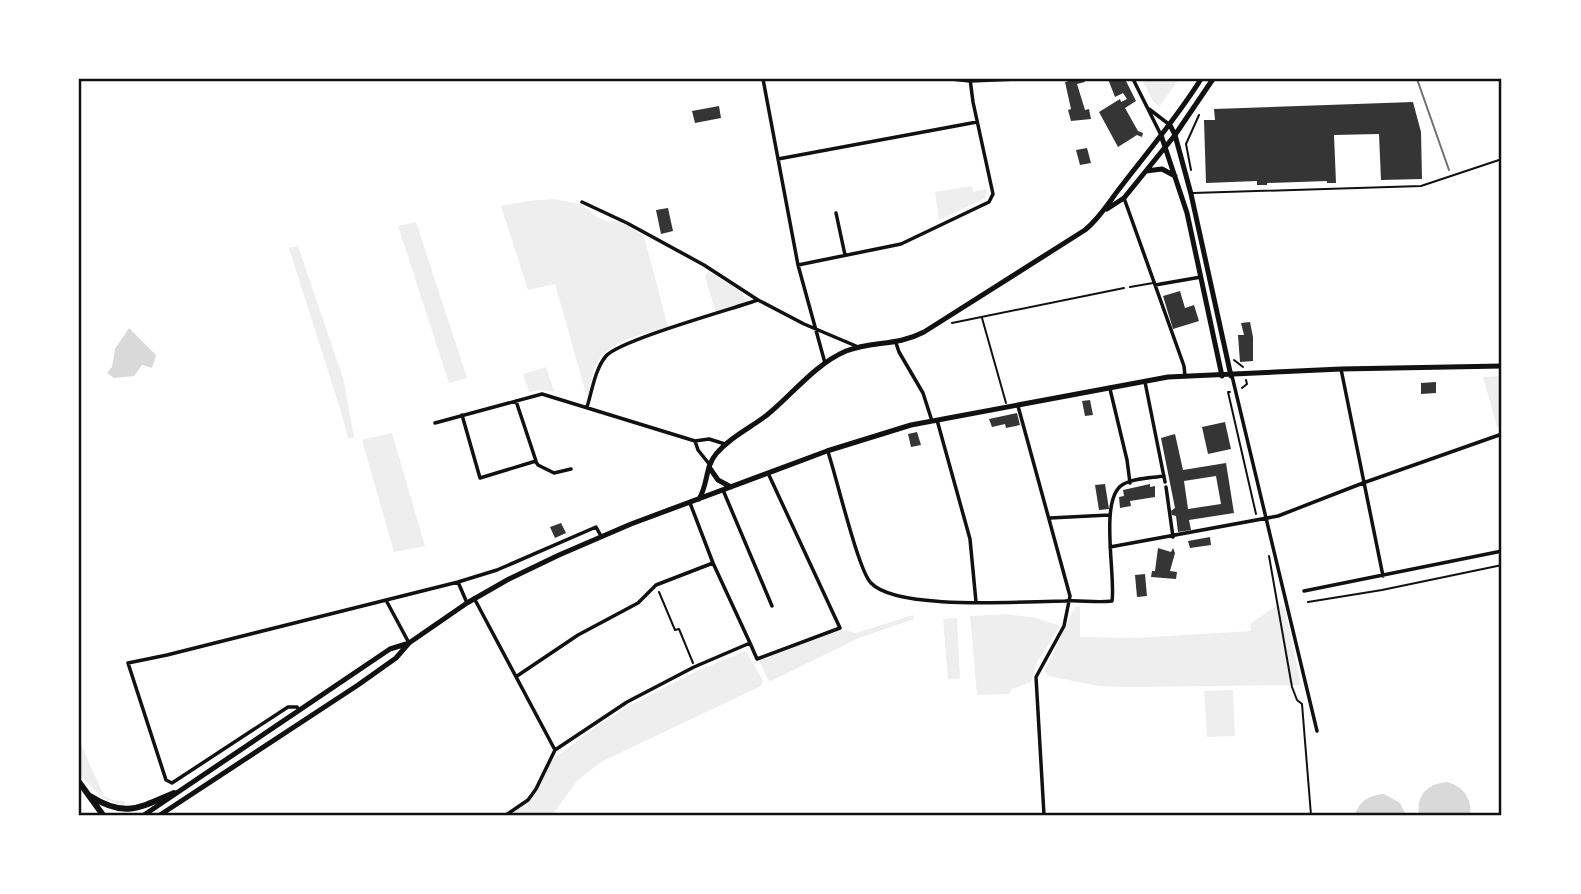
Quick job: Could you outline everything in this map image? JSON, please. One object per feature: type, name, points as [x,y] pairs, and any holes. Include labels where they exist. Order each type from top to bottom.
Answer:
[{"type":"highway","points":[[79,782],[102,814]]},
{"type":"highway","points":[[108,807],[132,808],[174,793]]},
{"type":"highway","points":[[90,796],[116,815]]},
{"type":"main road","points":[[1104,211],[1114,194],[1170,125],[1201,79]]},
{"type":"main road","points":[[699,499],[704,492],[715,455],[768,414],[825,363],[858,347],[896,343],[918,335],[1073,239],[1104,211],[1124,198],[1175,135],[1213,79]]},
{"type":"main road","points":[[1170,125],[1191,194],[1231,376]]},
{"type":"main road","points":[[1161,135],[1187,213],[1223,376]]},
{"type":"main road","points":[[1146,172],[1162,169],[1175,176]]},
{"type":"main road","points":[[160,815],[396,658],[409,643],[474,598],[601,536],[827,451],[887,431],[934,420],[1185,376],[1502,366]]},
{"type":"main road","points":[[710,466],[718,480],[731,487]]},
{"type":"main road","points":[[144,815],[390,649],[409,643]]},
{"type":"main road","points":[[300,710],[306,720]]},
{"type":"street","points":[[762,79],[798,265],[825,363]]},
{"type":"street","points":[[951,79],[1021,79]]},
{"type":"street","points":[[1133,79],[1161,135]]},
{"type":"street","points":[[798,265],[901,244],[989,202],[993,194],[970,80]]},
{"type":"street","points":[[1147,108],[1170,125]]},
{"type":"street","points":[[778,159],[977,122]]},
{"type":"street","points":[[1124,198],[1184,366],[1185,376]]},
{"type":"street","points":[[582,202],[704,265],[758,300],[858,347]]},
{"type":"street","points":[[836,213],[845,256]]},
{"type":"street","points":[[1154,284],[1201,277]]},
{"type":"street","points":[[587,407],[602,362],[610,352],[758,300]]},
{"type":"street","points":[[896,343],[934,420],[971,539],[976,602]]},
{"type":"street","points":[[1341,369],[1382,576]]},
{"type":"street","points":[[1231,376],[1317,731]]},
{"type":"street","points":[[1145,382],[1164,475],[1173,537]]},
{"type":"street","points":[[1110,389],[1130,483]]},
{"type":"street","points":[[435,423],[542,394],[695,441],[709,439],[726,445]]},
{"type":"street","points":[[516,400],[538,465],[554,474],[571,469]]},
{"type":"street","points":[[1018,406],[1070,601],[1064,626],[1036,677],[1044,815]]},
{"type":"street","points":[[462,415],[480,478],[536,461]]},
{"type":"street","points":[[1110,547],[1266,519],[1502,434]]},
{"type":"street","points":[[695,441],[710,466]]},
{"type":"street","points":[[827,451],[869,582],[884,592],[901,596],[976,602],[1070,601],[1089,604],[1112,601],[1109,515],[1116,491],[1121,485],[1164,475]]},
{"type":"street","points":[[690,503],[713,563],[757,659],[840,628],[768,473]]},
{"type":"street","points":[[723,490],[772,606]]},
{"type":"street","points":[[1050,518],[1109,515]]},
{"type":"street","points":[[300,710],[297,707],[288,708],[172,783],[166,780],[128,663],[458,582],[497,570],[596,527],[601,536]]},
{"type":"street","points":[[1304,591],[1502,551]]},
{"type":"street","points":[[517,676],[578,635],[638,603],[656,585],[713,563]]},
{"type":"street","points":[[458,582],[467,603]]},
{"type":"street","points":[[474,598],[555,750]]},
{"type":"street","points":[[386,601],[409,643]]},
{"type":"street","points":[[506,815],[528,800],[555,750],[627,702],[694,667],[750,643]]},
{"type":"lane","points":[[1191,194],[1421,186],[1502,159]]},
{"type":"lane","points":[[1130,287],[1154,284]]},
{"type":"path","points":[[1192,173],[1186,144],[1199,115]]},
{"type":"path","points":[[945,319],[953,324],[1130,287]]},
{"type":"path","points":[[982,318],[1007,407]]},
{"type":"path","points":[[1234,359],[1242,366]]},
{"type":"path","points":[[1228,392],[1255,511],[1260,520]]},
{"type":"path","points":[[1267,544],[1292,687],[1297,700],[1302,704],[1311,815]]},
{"type":"path","points":[[1308,602],[1502,565]]},
{"type":"path","points":[[656,585],[675,630],[679,629],[694,667]]},
{"type":"shaded area","points":[[1148,79],[1179,79],[1159,107],[1143,82]]},
{"type":"shaded area","points":[[972,186],[973,192],[987,189],[985,198],[939,220],[935,192]]},
{"type":"shaded area","points":[[553,199],[581,204],[597,217],[626,225],[644,236],[668,327],[630,338],[605,353],[595,368],[587,397],[555,284],[528,290],[501,206]]},
{"type":"shaded area","points":[[416,222],[467,378],[449,383],[398,226]]},
{"type":"shaded area","points":[[298,246],[344,381],[354,438],[348,438],[289,248]]},
{"type":"shaded area","points":[[708,271],[741,292],[746,300],[744,303],[716,313],[705,277]]},
{"type":"shaded area","points":[[129,328],[156,355],[152,368],[142,365],[134,376],[114,378],[107,373],[112,367],[115,349]]},
{"type":"shaded area","points":[[546,367],[554,391],[529,392],[523,374]]},
{"type":"shaded area","points":[[1502,376],[1502,425],[1497,427],[1483,377]]},
{"type":"shaded area","points":[[392,433],[425,546],[394,552],[362,440]]},
{"type":"shaded area","points":[[1284,605],[1301,685],[1099,686],[1048,676],[1045,670],[1075,607],[1080,607],[1080,637],[1136,638],[1251,631],[1250,624],[1276,606]]},
{"type":"shaded area","points":[[1006,614],[1036,618],[1060,626],[1037,662],[1031,682],[1012,689],[1009,694],[977,695],[970,616]]},
{"type":"shaded area","points":[[913,615],[914,619],[859,638],[771,681],[768,680],[759,660],[833,633],[846,630],[856,633]]},
{"type":"shaded area","points":[[957,618],[960,678],[948,680],[943,619]]},
{"type":"shaded area","points":[[746,651],[763,681],[761,686],[601,762],[577,781],[552,815],[506,815],[528,800],[550,762],[594,728],[629,706],[697,671]]},
{"type":"shaded area","points":[[1233,690],[1235,736],[1207,737],[1204,691]]},
{"type":"shaded area","points":[[79,740],[104,796],[125,801],[124,806],[102,798],[79,774]]},
{"type":"shaded area","points":[[1448,782],[1466,794],[1470,815],[1419,815],[1419,802],[1425,791]]},
{"type":"shaded area","points":[[1384,794],[1400,803],[1406,815],[1355,815],[1365,800]]},
{"type":"building","points":[[1084,79],[1085,82],[1077,84],[1085,110],[1089,109],[1091,119],[1071,121],[1065,82]]},
{"type":"building","points":[[1108,79],[1125,79],[1136,101],[1125,108],[1138,131],[1143,133],[1142,137],[1137,135],[1118,147],[1099,112],[1120,99],[1121,102],[1127,99],[1123,93],[1115,97]]},
{"type":"building","points":[[1413,102],[1421,132],[1422,179],[1381,180],[1379,134],[1334,135],[1336,183],[1206,183],[1204,120],[1215,120],[1214,109]]},
{"type":"building","points":[[719,106],[721,118],[695,123],[692,111]]},
{"type":"building","points":[[1087,148],[1091,163],[1080,165],[1076,150]]},
{"type":"building","points":[[668,208],[673,231],[661,234],[656,210]]},
{"type":"building","points":[[1180,291],[1185,308],[1194,305],[1199,321],[1173,329],[1163,296]]},
{"type":"building","points":[[1250,322],[1253,361],[1240,362],[1238,335],[1244,335],[1241,323]]},
{"type":"building","points":[[1436,382],[1436,393],[1421,394],[1421,383]]},
{"type":"building","points":[[1090,400],[1093,415],[1085,416],[1082,401]]},
{"type":"building","points":[[1017,413],[1020,425],[992,427],[989,419]]},
{"type":"building","points":[[1225,422],[1231,449],[1208,454],[1202,427]]},
{"type":"building","points":[[917,432],[921,445],[911,447],[908,434]]},
{"type":"building","points":[[1175,434],[1183,470],[1226,463],[1234,513],[1189,520],[1191,530],[1178,532],[1176,516],[1172,515],[1171,511],[1175,508],[1161,438]],"holes":[[[1216,476],[1221,504],[1188,509],[1184,481]]]},
{"type":"building","points":[[1105,484],[1109,509],[1099,510],[1095,485]]},
{"type":"building","points":[[1150,484],[1150,487],[1155,486],[1155,497],[1130,501],[1131,506],[1120,508],[1119,497],[1124,496],[1123,490]]},
{"type":"building","points":[[561,523],[566,533],[555,538],[550,527]]},
{"type":"building","points":[[1210,537],[1211,545],[1190,548],[1188,541]]},
{"type":"building","points":[[1158,548],[1171,552],[1173,548],[1175,553],[1170,571],[1177,572],[1176,579],[1151,577],[1152,571],[1155,571]]},
{"type":"building","points":[[1145,574],[1147,596],[1137,597],[1135,575]]},
{"type":"railway","points":[[1417,79],[1449,170]]}]
